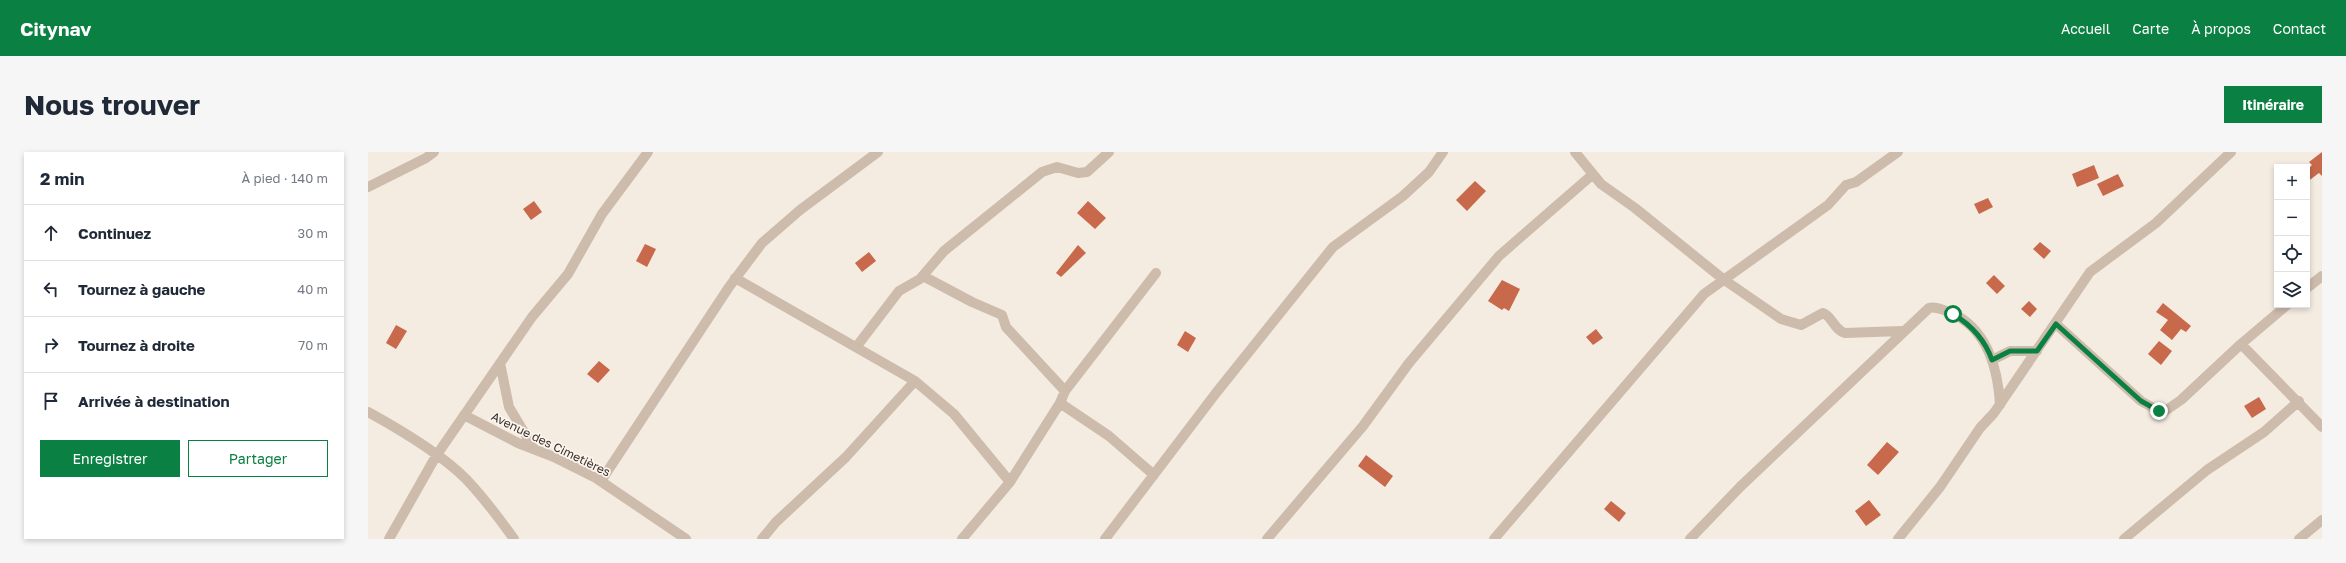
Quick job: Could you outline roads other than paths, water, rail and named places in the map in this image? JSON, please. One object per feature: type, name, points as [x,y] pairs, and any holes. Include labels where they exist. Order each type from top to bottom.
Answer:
[{"type":"street","points":[[368,187],[426,158],[434,152]]},
{"type":"street","points":[[389,539],[436,456],[532,317],[568,274],[602,214],[648,152]]},
{"type":"street","points":[[601,481],[735,278],[762,243],[800,210],[878,152]]},
{"type":"street","points":[[857,346],[899,291],[914,285],[944,251],[1042,172],[1058,167],[1078,173],[1087,172],[1109,152]]},
{"type":"street","points":[[1105,539],[1216,393],[1332,247],[1404,196],[1429,172],[1443,152]]},
{"type":"street","points":[[1575,152],[1592,175],[1723,279],[1788,323],[1801,325],[1823,313],[1826,314],[1838,329],[1845,333],[1902,331]]},
{"type":"street","points":[[1494,539],[1704,294],[1828,205],[1846,185],[1856,182],[1898,152]]},
{"type":"street","points":[[1898,539],[1940,487],[1980,428],[2000,405],[2090,272],[2100,263],[2156,223],[2232,152]]},
{"type":"street","points":[[1267,539],[1363,426],[1409,364],[1499,256],[1592,175]]},
{"type":"street","points":[[962,539],[1010,482],[1060,403],[1065,391],[1156,273]]},
{"type":"street","points":[[923,276],[972,302],[1002,315],[1006,327],[1065,391]]},
{"type":"street","points":[[2310,286],[2322,276]]},
{"type":"street","points":[[735,278],[857,346],[915,381],[954,414],[1010,482]]},
{"type":"street","points":[[1690,539],[1740,487],[1902,331],[1928,308],[1943,310],[1962,320],[1971,328],[1988,349],[1999,381],[2000,405]]},
{"type":"street","points":[[2056,324],[2141,401],[2159,411],[2166,411],[2181,400],[2284,308]]},
{"type":"street","points":[[2242,344],[2299,401],[2322,427]]},
{"type":"street","points":[[1992,360],[2010,351],[2037,351]]},
{"type":"street","points":[[500,363],[509,407],[534,449]]},
{"type":"street","points":[[762,539],[776,522],[846,458],[915,381]]},
{"type":"street","points":[[2124,539],[2207,470],[2264,432],[2299,401]]},
{"type":"street","points":[[1060,403],[1109,436],[1154,475]]},
{"type":"street","points":[[368,412],[390,424],[466,479],[514,539]]},
{"type":"street","name":"Avenue des Cimetières","points":[[464,415],[534,449],[554,457],[601,481],[686,539]]},
{"type":"street","points":[[2298,539],[2322,520]]}]
